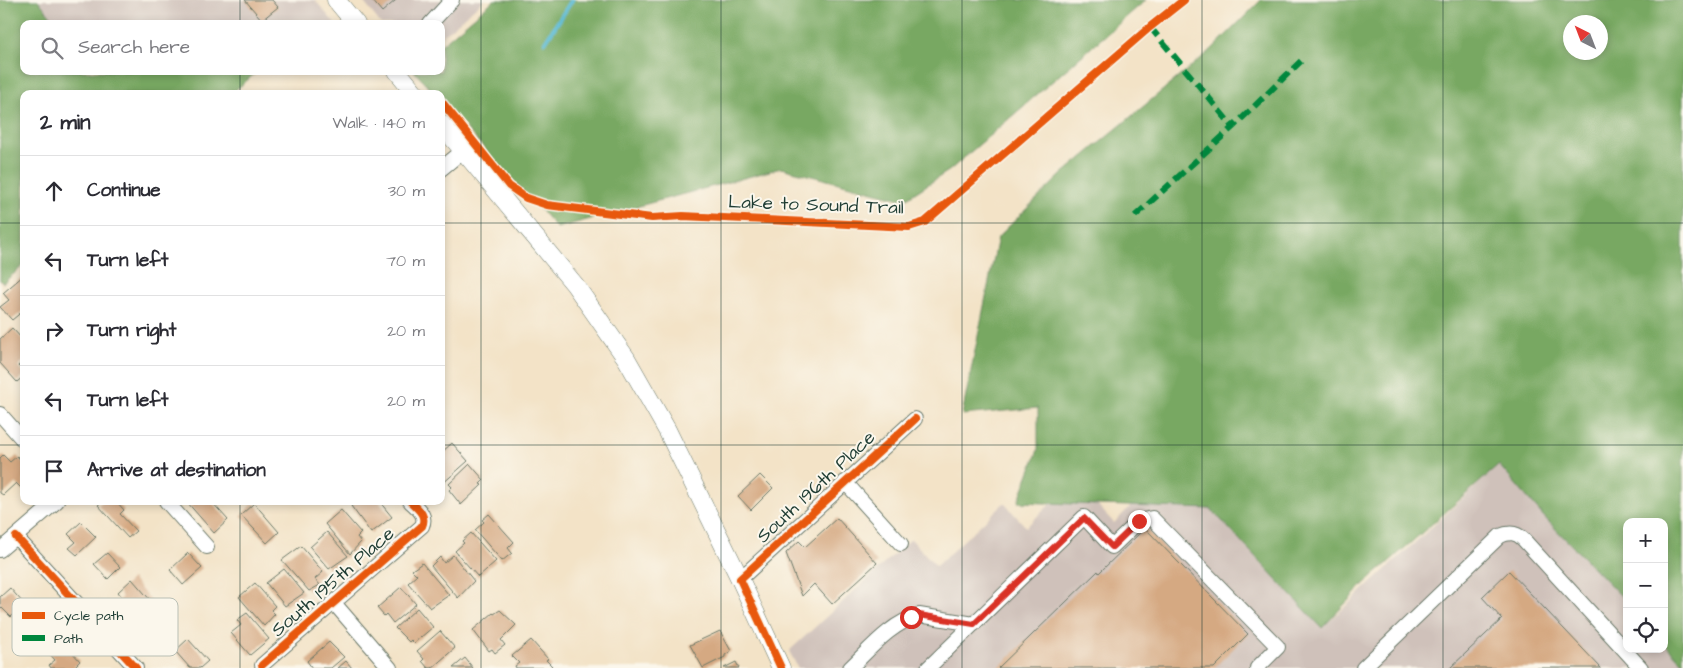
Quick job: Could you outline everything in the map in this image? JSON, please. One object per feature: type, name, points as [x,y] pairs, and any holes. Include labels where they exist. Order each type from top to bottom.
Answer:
[{"type":"main road","points":[[336,0],[353,20]]},
{"type":"main road","points":[[445,129],[575,285],[626,358],[667,430],[781,668]]},
{"type":"street","points":[[434,20],[452,0]]},
{"type":"street","points":[[445,166],[464,150]]},
{"type":"street","points":[[0,414],[20,436]]},
{"type":"street","name":"South 196th Place","points":[[740,579],[915,419]]},
{"type":"street","points":[[845,482],[902,544]]},
{"type":"street","points":[[0,550],[52,505]]},
{"type":"street","points":[[170,505],[208,547]]},
{"type":"street","name":"South 195th Place","points":[[262,665],[422,526],[424,521],[423,514],[414,505]]},
{"type":"street","points":[[928,668],[1084,518],[1112,547],[1139,521],[1152,518],[1278,647],[1257,668]]},
{"type":"street","points":[[1363,668],[1500,536],[1511,533],[1523,539],[1641,668]]},
{"type":"street","points":[[16,537],[72,598]]},
{"type":"street","points":[[334,603],[390,668]]},
{"type":"street","points":[[850,668],[892,628],[911,617],[919,615],[974,624]]},
{"type":"street","points":[[125,656],[136,668]]},
{"type":"shaded area","points":[[38,0],[315,0],[332,20],[54,20]]},
{"type":"shaded area","points":[[362,0],[484,0],[445,34],[445,20],[378,20]]},
{"type":"shaded area","points":[[1499,465],[1623,599],[1623,653],[1668,653],[1668,647],[1683,663],[1683,668],[798,668],[789,651],[911,539],[936,566],[1004,503],[1026,527],[1075,481],[1114,523],[1141,496],[1211,509],[1322,628]]},
{"type":"green space","points":[[0,0],[38,0],[54,20],[20,20],[20,75],[253,75],[236,90],[20,90],[20,268],[3,283],[0,280]]},
{"type":"green space","points":[[494,0],[1146,0],[950,170],[904,200],[781,168],[557,228],[445,105],[445,90],[431,90],[418,75],[445,75],[445,42]]},
{"type":"green space","points":[[1261,0],[1683,0],[1683,663],[1668,647],[1668,518],[1623,518],[1623,598],[1545,518],[1499,465],[1365,583],[1322,628],[1211,509],[1018,502],[1038,450],[1038,408],[962,415],[998,237],[1061,175],[1211,50]]},
{"type":"building","points":[[245,0],[272,0],[278,7],[262,20]]},
{"type":"building","points":[[372,0],[396,0],[382,12]]},
{"type":"building","points":[[20,278],[20,313],[12,320],[0,307],[9,300],[3,293]]},
{"type":"building","points":[[12,328],[20,337],[20,364],[18,366],[20,368],[20,379],[17,382],[0,363],[0,339]]},
{"type":"building","points":[[452,443],[468,461],[445,481],[445,449]]},
{"type":"building","points":[[3,455],[10,462],[17,456],[20,459],[20,487],[16,483],[3,495],[0,493],[0,458]]},
{"type":"building","points":[[470,464],[484,480],[480,484],[482,485],[461,505],[449,490],[452,487],[449,484]]},
{"type":"building","points":[[760,475],[773,488],[751,510],[738,496]]},
{"type":"building","points":[[98,505],[120,505],[124,510],[120,514],[136,531],[128,538]]},
{"type":"building","points":[[190,505],[215,505],[228,520],[214,533]]},
{"type":"building","points":[[252,505],[256,505],[279,532],[267,543],[241,515]]},
{"type":"building","points":[[382,505],[392,517],[371,533],[351,506]]},
{"type":"building","points":[[341,510],[361,533],[357,537],[361,542],[350,554],[325,524]]},
{"type":"building","points":[[489,514],[514,542],[508,548],[512,553],[502,561],[475,530],[484,522],[482,520]]},
{"type":"building","points":[[837,518],[877,563],[832,604],[814,584],[802,596],[786,553],[799,541],[805,547]]},
{"type":"building","points":[[81,522],[96,537],[77,555],[69,548],[76,542],[68,534]]},
{"type":"building","points":[[1145,528],[1248,634],[1214,668],[998,668],[1098,571],[1099,573]]},
{"type":"building","points":[[327,532],[348,556],[329,569],[310,547]]},
{"type":"building","points":[[471,533],[496,561],[478,577],[455,551]]},
{"type":"building","points":[[301,546],[323,572],[315,579],[320,585],[309,591],[282,560]]},
{"type":"building","points":[[107,553],[120,567],[108,579],[94,564]]},
{"type":"building","points":[[188,553],[202,568],[183,585],[170,570]]},
{"type":"building","points":[[453,555],[474,581],[458,598],[431,566],[440,557],[444,563]]},
{"type":"building","points":[[422,563],[449,595],[430,608],[408,583],[417,575],[412,570]]},
{"type":"building","points":[[284,569],[304,593],[285,606],[266,583]]},
{"type":"building","points":[[1509,571],[1601,668],[1450,668],[1502,619],[1482,597]]},
{"type":"building","points":[[132,579],[149,598],[121,598],[118,592]]},
{"type":"building","points":[[255,583],[275,606],[271,610],[275,614],[264,626],[239,597]]},
{"type":"building","points":[[401,587],[416,604],[393,623],[386,614],[384,616],[377,608]]},
{"type":"building","points":[[10,588],[19,598],[12,598],[11,617],[2,608],[0,610],[0,597]]},
{"type":"building","points":[[417,608],[433,627],[414,643],[411,640],[409,642],[395,628]]},
{"type":"building","points":[[500,610],[516,625],[501,640],[505,645],[495,653],[492,649],[489,651],[473,630],[493,613]]},
{"type":"building","points":[[247,613],[269,639],[250,655],[231,633],[241,625],[237,620]]},
{"type":"building","points":[[440,631],[455,648],[432,668],[428,668],[422,661],[424,659],[417,651]]},
{"type":"building","points":[[720,631],[731,651],[725,657],[703,668],[690,645]]},
{"type":"building","points":[[188,639],[208,661],[200,668],[190,668],[178,654],[178,648]]},
{"type":"building","points":[[531,640],[548,659],[546,660],[552,666],[550,668],[516,668],[515,666],[519,663],[512,656]]},
{"type":"building","points":[[329,642],[344,657],[331,668],[312,668],[307,661]]},
{"type":"building","points":[[52,656],[76,656],[80,661],[73,668],[51,668],[49,665],[55,660]]},
{"type":"building","points":[[465,658],[473,668],[453,668]]},
{"type":"building","points":[[346,661],[352,668],[338,668]]},
{"type":"building","points":[[736,662],[739,668],[724,668]]},
{"type":"waterway","points":[[545,42],[572,0]]},
{"type":"marked path","points":[[1150,27],[1233,127]]},
{"type":"marked path","points":[[1135,216],[1233,127],[1301,61]]},
{"type":"cycle path","name":"Lake to Sound Trail","points":[[445,106],[509,186],[526,198],[547,205],[652,218],[683,216],[909,227],[925,222],[1150,27],[1184,0]]},
{"type":"cycle path","points":[[781,668],[740,579],[915,419]]},
{"type":"cycle path","points":[[262,665],[422,526],[423,515],[414,505]]},
{"type":"cycle path","points":[[16,537],[72,598]]},
{"type":"cycle path","points":[[125,656],[136,668]]},
{"type":"route","points":[[911,617],[919,615],[974,624],[1084,518],[1112,547],[1139,521]]}]
